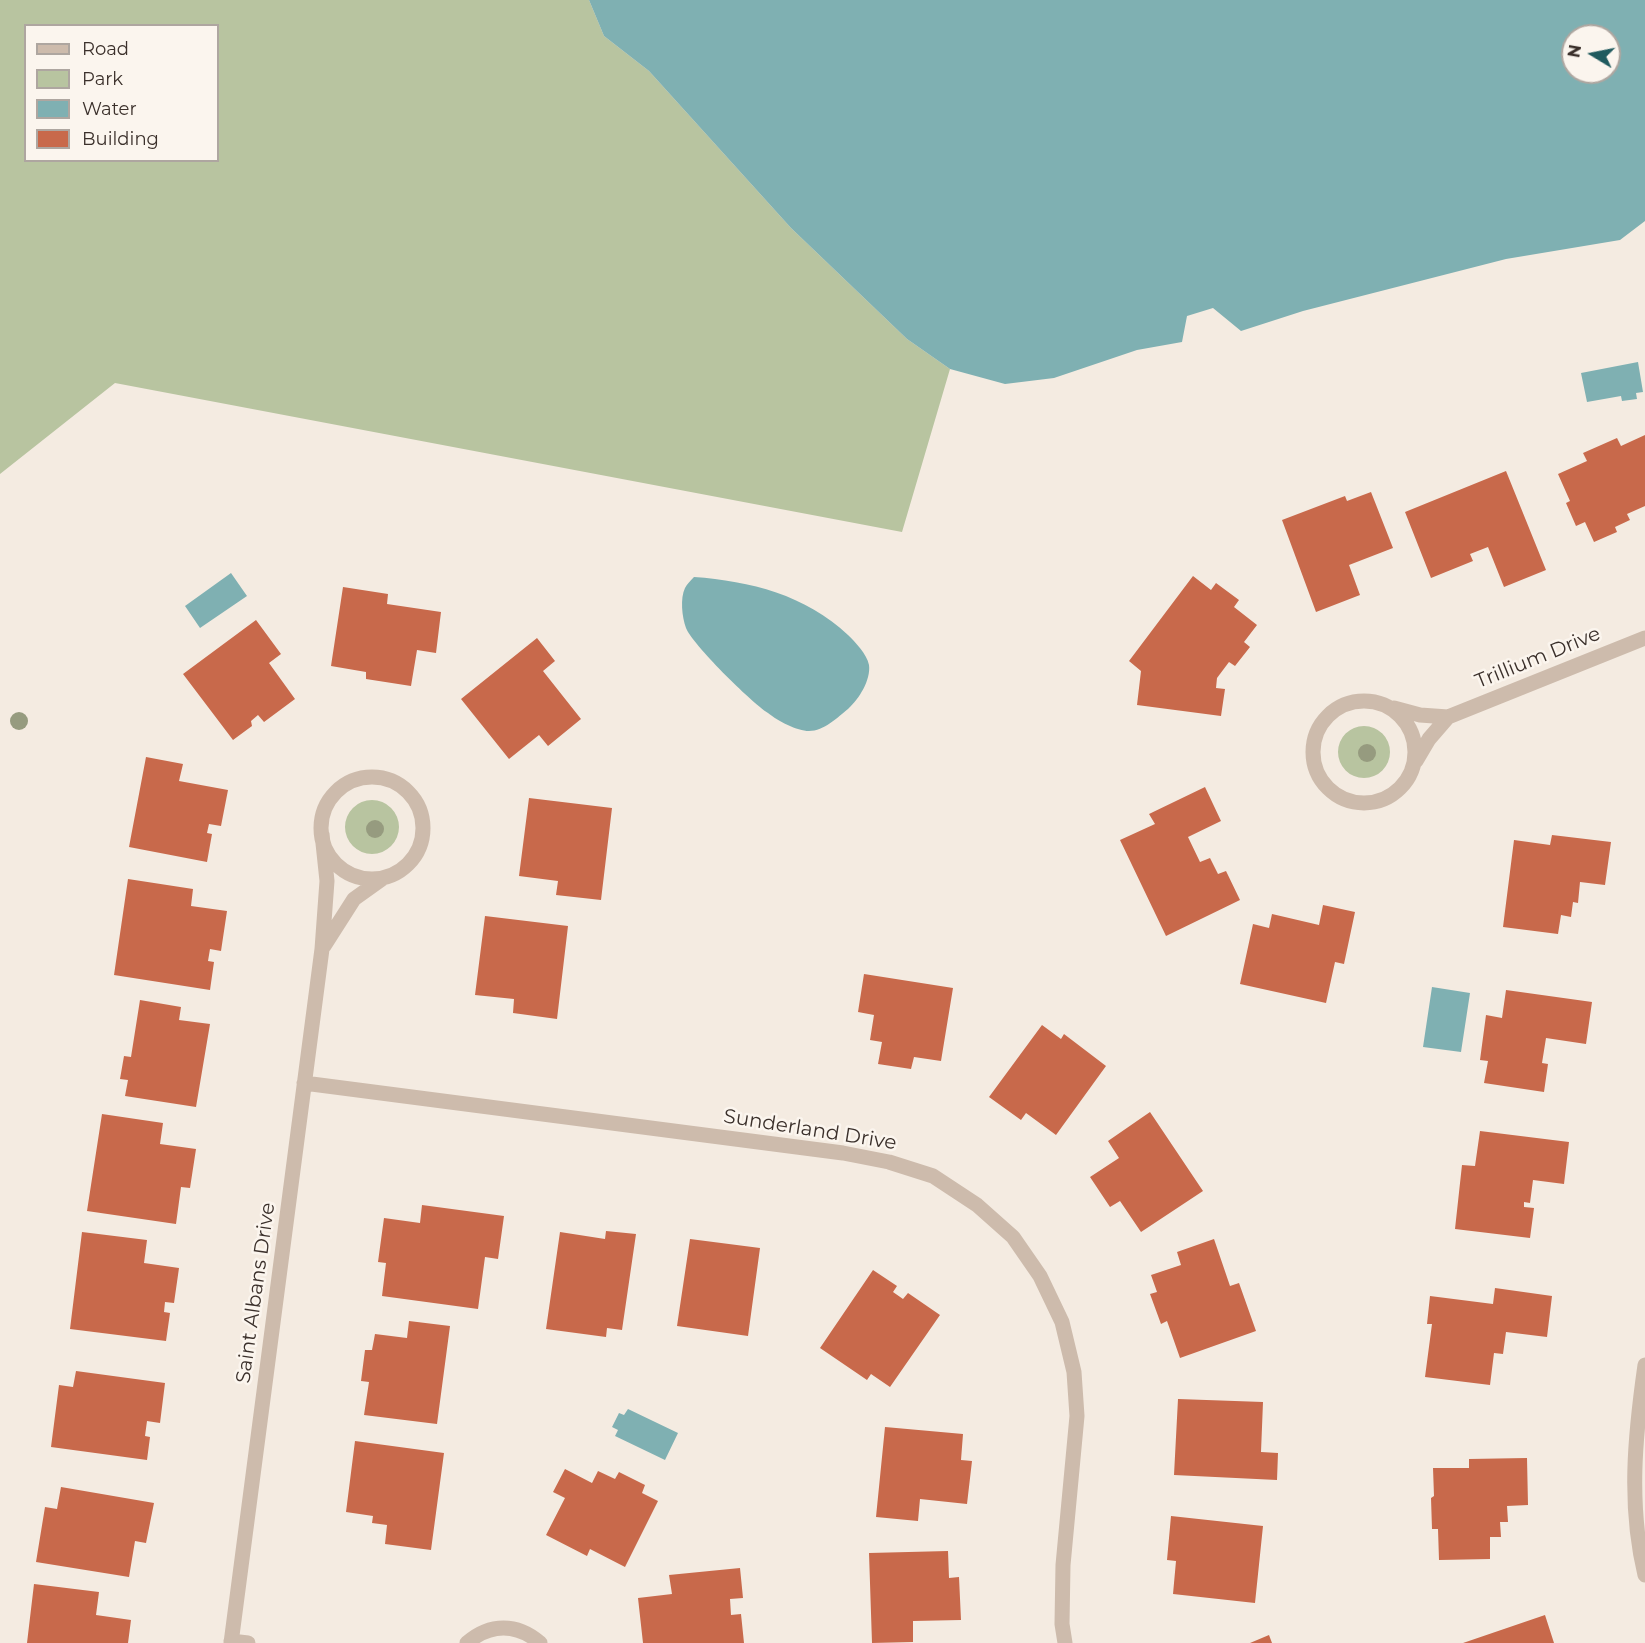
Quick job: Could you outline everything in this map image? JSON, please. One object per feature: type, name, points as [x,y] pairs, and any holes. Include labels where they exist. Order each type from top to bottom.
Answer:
[{"type":"street","name":"Trillium Drive","points":[[1448,717],[1429,739],[1407,781],[1395,793],[1380,801],[1363,803],[1347,800],[1332,792],[1321,779],[1314,763],[1314,746],[1318,730],[1328,716],[1341,706],[1357,701],[1374,702],[1420,715],[1448,717],[1645,638]]},
{"type":"street","points":[[1390,707],[1403,718],[1412,732],[1416,749],[1413,766]]},
{"type":"street","name":"Saint Albans Drive","points":[[231,1642],[322,949],[327,881],[322,818],[329,802],[340,789],[354,780],[371,777],[387,779],[403,787],[414,799],[422,814],[424,830],[420,847],[411,862],[399,872],[383,878],[354,899],[322,949]]},
{"type":"street","points":[[322,834],[326,851],[336,865],[350,874],[366,879],[383,878]]},
{"type":"street","name":"Sunderland Drive","points":[[304,1083],[843,1153],[889,1162],[933,1176],[977,1205],[1013,1237],[1040,1276],[1062,1322],[1074,1372],[1077,1416],[1063,1565],[1062,1624],[1065,1643]]},
{"type":"street","points":[[1645,1365],[1636,1428],[1634,1492],[1645,1575]]},
{"type":"street","points":[[466,1643],[481,1632],[497,1627],[514,1628],[530,1634],[540,1643]]},
{"type":"street","points":[[231,1642],[248,1643]]},
{"type":"green space","points":[[0,0],[589,0],[604,36],[649,71],[791,228],[907,339],[950,369],[902,532],[115,383],[0,474]]},
{"type":"green space","points":[[1359,726],[1369,726],[1378,730],[1386,738],[1390,752],[1386,766],[1378,774],[1369,778],[1359,778],[1350,774],[1342,766],[1338,757],[1338,747],[1342,738],[1350,730]]},
{"type":"green space","points":[[372,800],[382,802],[391,808],[397,817],[399,827],[397,837],[391,846],[382,852],[372,854],[362,852],[353,846],[347,837],[345,827],[347,817],[353,808],[362,802]]},
{"type":"water","points":[[589,0],[1645,0],[1645,221],[1620,240],[1506,259],[1303,311],[1241,331],[1213,308],[1187,316],[1182,342],[1137,350],[1054,378],[1005,384],[950,369],[907,339],[791,228],[649,71],[604,36]]},
{"type":"water","points":[[1638,362],[1643,392],[1636,393],[1637,399],[1622,401],[1621,396],[1587,402],[1581,373]]},
{"type":"water","points":[[231,573],[247,596],[200,628],[185,606]]},
{"type":"water","points":[[694,577],[736,582],[776,593],[796,600],[832,621],[854,641],[868,661],[868,677],[856,700],[830,723],[820,729],[809,731],[788,725],[760,707],[710,659],[686,628],[682,597]]},
{"type":"water","points":[[1432,987],[1470,993],[1461,1052],[1423,1047]]},
{"type":"water","points":[[628,1409],[678,1433],[665,1460],[615,1436],[618,1430],[612,1427],[619,1413],[624,1415]]},
{"type":"building","points":[[1645,435],[1645,506],[1627,514],[1630,520],[1615,527],[1617,532],[1594,542],[1585,522],[1576,526],[1566,503],[1570,501],[1558,474],[1587,461],[1583,453],[1617,438],[1621,446]]},
{"type":"building","points":[[1506,471],[1546,570],[1504,587],[1488,547],[1470,554],[1473,561],[1431,578],[1405,512]]},
{"type":"building","points":[[1371,492],[1393,548],[1349,565],[1360,595],[1316,612],[1282,520],[1345,496],[1347,501]]},
{"type":"building","points":[[1193,576],[1211,590],[1216,583],[1239,600],[1234,607],[1257,625],[1244,642],[1250,647],[1235,666],[1229,662],[1217,678],[1216,688],[1225,689],[1221,716],[1137,705],[1141,671],[1129,661]]},
{"type":"building","points":[[343,587],[388,594],[387,604],[441,612],[436,653],[417,650],[411,686],[366,679],[366,672],[331,666]]},
{"type":"building","points":[[256,620],[281,654],[269,663],[295,699],[264,722],[258,715],[251,721],[252,726],[233,740],[183,674]]},
{"type":"building","points":[[537,638],[555,661],[543,671],[581,719],[548,746],[539,735],[509,759],[461,699]]},
{"type":"building","points":[[146,757],[183,764],[179,781],[228,790],[221,826],[209,824],[207,833],[212,834],[207,862],[129,847]]},
{"type":"building","points":[[1205,787],[1221,821],[1188,837],[1200,862],[1210,858],[1218,874],[1226,871],[1240,900],[1166,936],[1120,840],[1155,824],[1149,814]]},
{"type":"building","points":[[529,798],[612,808],[601,900],[556,895],[558,881],[519,876]]},
{"type":"building","points":[[1552,835],[1611,842],[1605,885],[1580,882],[1578,903],[1573,902],[1571,917],[1561,915],[1558,934],[1503,927],[1514,840],[1550,845]]},
{"type":"building","points":[[128,879],[193,889],[191,906],[227,911],[221,951],[210,949],[208,961],[214,962],[210,990],[114,975]]},
{"type":"building","points":[[1323,905],[1355,912],[1344,964],[1335,962],[1326,1003],[1240,984],[1253,924],[1269,928],[1272,914],[1319,925]]},
{"type":"building","points":[[485,916],[568,926],[557,1019],[513,1013],[514,999],[475,995]]},
{"type":"building","points":[[864,974],[953,988],[941,1061],[914,1057],[911,1069],[878,1064],[882,1042],[870,1040],[874,1015],[858,1012]]},
{"type":"building","points":[[1506,990],[1592,1002],[1586,1044],[1546,1038],[1542,1063],[1548,1064],[1544,1092],[1484,1083],[1488,1061],[1480,1060],[1486,1015],[1502,1018]]},
{"type":"building","points":[[140,1000],[181,1007],[179,1020],[210,1024],[196,1107],[125,1096],[128,1080],[120,1079],[124,1056],[131,1057]]},
{"type":"building","points":[[1042,1025],[1061,1039],[1064,1034],[1106,1066],[1056,1135],[1026,1113],[1021,1120],[989,1097]]},
{"type":"building","points":[[1150,1112],[1203,1191],[1141,1232],[1120,1201],[1110,1207],[1090,1177],[1119,1158],[1108,1141]]},
{"type":"building","points":[[102,1114],[163,1123],[160,1144],[196,1149],[190,1188],[181,1187],[176,1224],[87,1211]]},
{"type":"building","points":[[1480,1131],[1569,1142],[1564,1184],[1533,1180],[1530,1203],[1524,1202],[1524,1207],[1534,1208],[1530,1238],[1455,1229],[1462,1165],[1475,1166]]},
{"type":"building","points":[[422,1205],[504,1216],[498,1259],[485,1257],[478,1309],[382,1296],[386,1263],[378,1262],[384,1218],[420,1223]]},
{"type":"building","points":[[606,1231],[636,1234],[622,1330],[607,1328],[606,1337],[546,1329],[560,1232],[605,1239]]},
{"type":"building","points":[[82,1232],[147,1240],[144,1263],[179,1268],[174,1303],[165,1302],[164,1312],[170,1313],[166,1341],[70,1329]]},
{"type":"building","points":[[690,1239],[760,1248],[748,1336],[677,1326]]},
{"type":"building","points":[[1214,1239],[1230,1286],[1239,1283],[1256,1331],[1180,1358],[1167,1321],[1161,1324],[1150,1294],[1157,1292],[1151,1275],[1181,1265],[1177,1252]]},
{"type":"building","points":[[873,1270],[897,1286],[893,1292],[903,1299],[908,1293],[940,1315],[890,1387],[871,1374],[867,1380],[820,1348]]},
{"type":"building","points":[[1495,1288],[1552,1296],[1547,1337],[1506,1332],[1503,1354],[1494,1353],[1490,1385],[1425,1377],[1432,1324],[1427,1324],[1430,1296],[1493,1304]]},
{"type":"building","points":[[409,1321],[450,1326],[437,1424],[364,1415],[369,1382],[361,1381],[365,1350],[372,1350],[375,1334],[407,1338]]},
{"type":"building","points":[[76,1371],[165,1383],[160,1423],[147,1421],[145,1436],[150,1437],[147,1460],[51,1447],[59,1385],[73,1387]]},
{"type":"building","points":[[1178,1399],[1263,1402],[1261,1452],[1278,1453],[1277,1480],[1174,1475]]},
{"type":"building","points":[[885,1427],[963,1434],[961,1460],[972,1461],[967,1504],[920,1499],[918,1521],[876,1517]]},
{"type":"building","points":[[355,1441],[444,1453],[431,1550],[385,1544],[387,1525],[372,1523],[373,1516],[346,1512]]},
{"type":"building","points":[[1527,1458],[1528,1505],[1507,1506],[1508,1522],[1500,1522],[1501,1537],[1490,1537],[1490,1559],[1439,1560],[1438,1529],[1432,1529],[1433,1468],[1469,1468],[1469,1459]]},
{"type":"building","points":[[565,1469],[592,1483],[598,1471],[615,1479],[619,1472],[645,1485],[642,1493],[658,1501],[625,1567],[590,1549],[587,1556],[546,1535],[565,1498],[553,1492]]},
{"type":"building","points":[[61,1487],[154,1503],[146,1543],[135,1541],[129,1577],[36,1562],[45,1507],[57,1509]]},
{"type":"building","points":[[1171,1516],[1263,1526],[1255,1603],[1173,1594],[1176,1561],[1167,1560]]},
{"type":"building","points":[[948,1551],[949,1578],[959,1577],[961,1620],[913,1621],[913,1642],[872,1643],[869,1553]]},
{"type":"building","points":[[740,1568],[743,1598],[730,1599],[731,1615],[741,1614],[744,1643],[643,1643],[638,1598],[672,1594],[669,1575]]},
{"type":"building","points":[[34,1584],[99,1592],[96,1615],[131,1620],[128,1643],[27,1643]]},
{"type":"building","points":[[1545,1615],[1554,1643],[1463,1643]]},
{"type":"building","points":[[1269,1635],[1272,1643],[1250,1643]]}]
